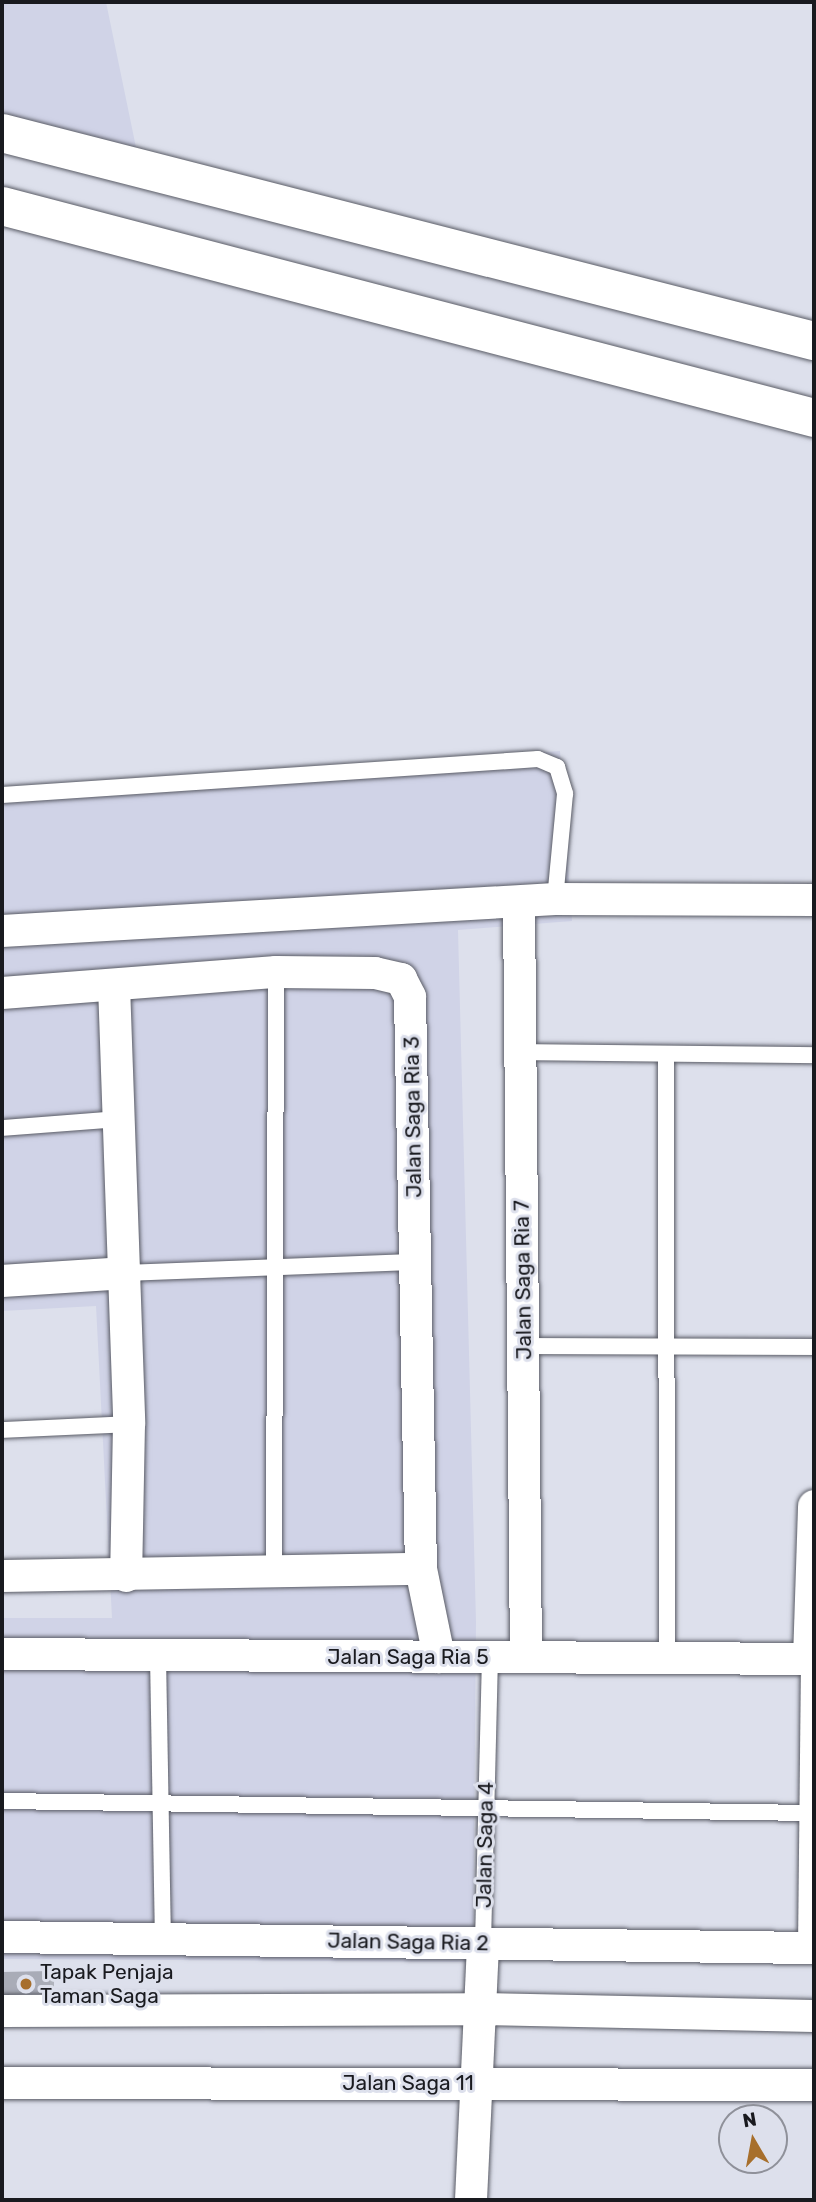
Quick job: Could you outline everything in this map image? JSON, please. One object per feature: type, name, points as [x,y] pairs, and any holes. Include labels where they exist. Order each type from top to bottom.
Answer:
[{"type":"main road","points":[[2,133],[814,341]]},
{"type":"main road","points":[[2,206],[118,234],[814,418]]},
{"type":"street","points":[[2,931],[519,904],[555,899],[814,900]]},
{"type":"street","name":"Jalan Saga Ria 7","points":[[519,904],[526,1657]]},
{"type":"street","name":"Jalan Saga Ria 3","points":[[2,993],[276,972],[374,973],[401,979],[410,996],[421,1569],[439,1657]]},
{"type":"street","points":[[114,985],[126,1273],[129,1424],[126,1576]]},
{"type":"street","points":[[2,1281],[126,1273]]},
{"type":"street","points":[[812,1659],[814,1506]]},
{"type":"street","points":[[2,1576],[421,1569]]},
{"type":"street","name":"Jalan Saga Ria 5","points":[[2,1654],[812,1659]]},
{"type":"street","name":"Jalan Saga Ria 2","points":[[2,1937],[810,1948]]},
{"type":"street","name":"Jalan Saga 4","points":[[471,2200],[483,1943]]},
{"type":"street","points":[[2,2011],[478,2009],[814,2016]]},
{"type":"street","name":"Jalan Saga 11","points":[[2,2082],[814,2085]]},
{"type":"lane","points":[[2,795],[538,759],[557,767],[565,794],[555,899]]},
{"type":"lane","points":[[274,1572],[278,1269],[276,972]]},
{"type":"lane","points":[[520,1052],[814,1055]]},
{"type":"lane","points":[[666,1054],[667,1658]]},
{"type":"lane","points":[[2,1128],[118,1119]]},
{"type":"lane","points":[[126,1273],[417,1262]]},
{"type":"lane","points":[[524,1346],[666,1344],[814,1347]]},
{"type":"lane","points":[[2,1430],[129,1424]]},
{"type":"lane","points":[[158,1656],[163,1939]]},
{"type":"lane","name":"Jalan Saga 4","points":[[483,1943],[490,1657]]},
{"type":"lane","points":[[810,1948],[812,1659]]},
{"type":"lane","points":[[2,1801],[811,1813]]},
{"type":"shaded area","points":[[2,2],[106,2],[138,157],[2,120]]},
{"type":"shaded area","points":[[560,751],[572,921],[458,930],[476,1622],[473,1962],[2,1959],[2,1618],[112,1618],[96,1306],[2,1311],[2,792]]},
{"type":"building","name":"Tapak Penjaja Taman Saga","points":[[50,1971],[50,1995],[2,1996],[2,1972]]},
{"type":"place","name":"Tapak Penjaja Taman Saga","points":[[26,1984]]}]
